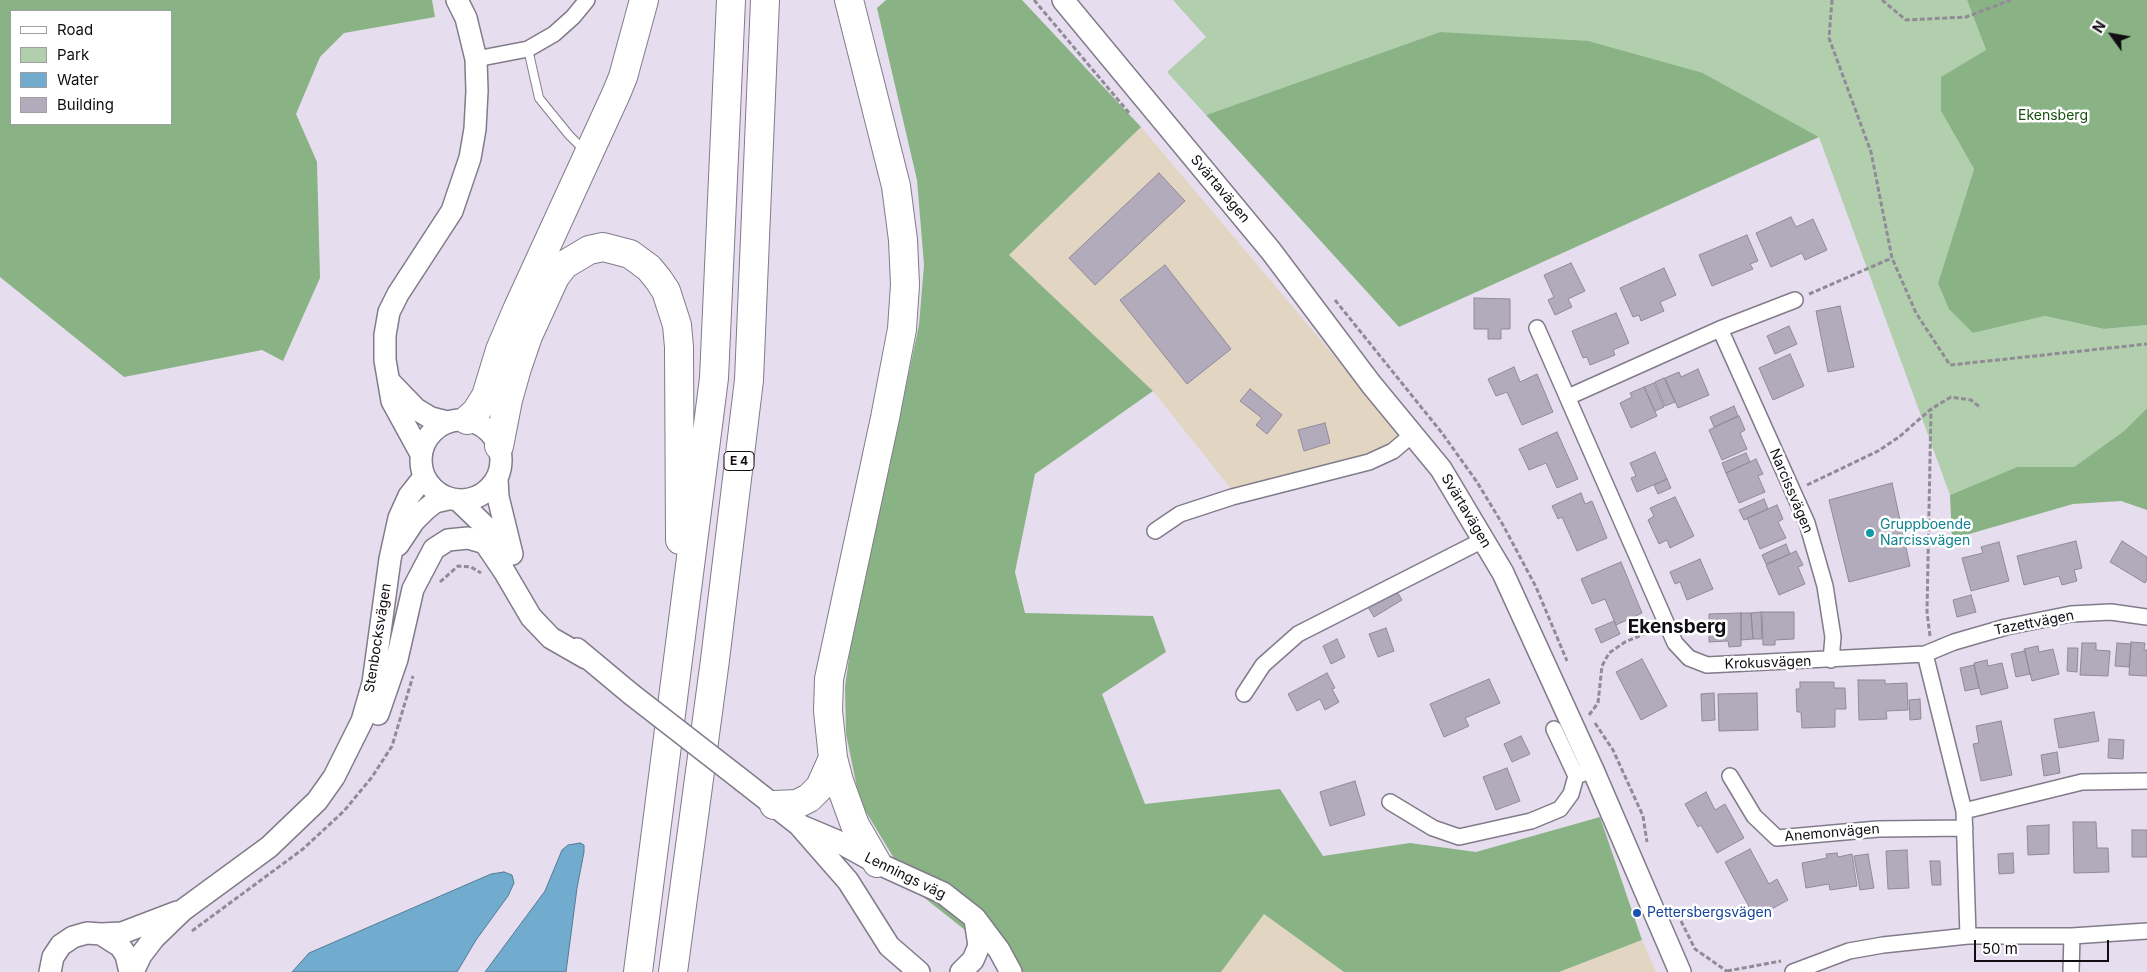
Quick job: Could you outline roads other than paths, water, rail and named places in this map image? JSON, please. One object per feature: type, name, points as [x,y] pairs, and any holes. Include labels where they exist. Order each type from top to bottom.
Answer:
[{"type":"highway","points":[[457,421],[476,412],[486,396],[500,350],[517,310],[623,77],[644,0]]},
{"type":"highway","name":"E 4","points":[[638,972],[714,378],[731,0]]},
{"type":"highway","name":"E 4","points":[[673,972],[716,650],[748,380],[765,0]]},
{"type":"highway","points":[[849,0],[896,186],[903,240],[905,285],[902,329],[885,418],[829,679],[828,711],[833,758],[854,826],[877,863]]},
{"type":"highway","points":[[499,446],[508,400],[528,336],[555,277],[564,265],[589,250],[603,247],[617,249],[640,260],[658,279],[666,291],[677,325],[679,347],[680,655]]},
{"type":"highway","points":[[774,805],[797,804],[809,798],[820,787],[833,758]]},
{"type":"main road","points":[[457,0],[466,18],[476,58],[475,129],[470,158],[452,212],[398,294],[389,312],[385,335],[392,401],[421,454],[424,477],[430,486],[454,500],[484,525],[516,567],[557,629],[586,658],[799,825],[848,881],[889,946],[919,972]]},
{"type":"main road","name":"Svärtavägen","points":[[1063,0],[1271,251],[1371,384],[1441,469],[1503,573],[1584,773],[1680,972]]},
{"type":"main road","points":[[389,381],[416,408],[431,418],[457,421],[486,429],[499,446],[501,463],[497,479],[498,497],[504,528],[516,567]]},
{"type":"main road","points":[[421,454],[429,435],[457,421]]},
{"type":"main road","name":"Stenbocksvägen","points":[[131,972],[154,938],[183,910],[269,847],[317,801],[334,777],[362,720],[373,683],[390,558],[399,518],[409,496],[424,477]]},
{"type":"main road","points":[[454,500],[481,496],[497,479]]},
{"type":"main road","name":"Stenbocksvägen","points":[[390,558],[414,521],[435,502],[454,500]]},
{"type":"main road","points":[[334,777],[372,729],[397,659],[413,589],[434,549],[448,540],[468,538],[485,543],[531,616],[551,638],[586,658]]},
{"type":"main road","name":"Lennings väg","points":[[799,825],[837,841],[877,863],[943,893],[975,918],[999,950],[1011,972]]},
{"type":"main road","name":"Stenbocksvägen","points":[[50,972],[53,957],[61,945],[73,937],[87,933],[122,933],[183,910]]},
{"type":"main road","points":[[961,972],[973,960],[979,946],[975,918]]},
{"type":"main road","points":[[101,934],[120,946],[126,955],[131,972]]},
{"type":"street","points":[[476,58],[528,49],[554,34],[573,18],[587,0]]},
{"type":"street","points":[[1568,397],[1720,329],[1795,300]]},
{"type":"street","name":"Krokusvägen","points":[[1537,328],[1675,642],[1689,658],[1707,665],[1832,660],[1928,652]]},
{"type":"street","name":"Narcissvägen","points":[[1720,329],[1807,523],[1825,586],[1833,637],[1832,660]]},
{"type":"street","points":[[1155,531],[1180,514],[1232,497],[1369,462],[1393,451],[1414,434]]},
{"type":"street","points":[[1244,694],[1263,665],[1298,634],[1483,540]]},
{"type":"street","name":"Tazettvägen","points":[[1928,652],[2006,627],[2071,614],[2111,612],[2147,617]]},
{"type":"street","points":[[1928,652],[1964,811],[1968,936]]},
{"type":"street","points":[[1390,802],[1433,828],[1459,837],[1531,821],[1560,809],[1584,773],[1554,729]]},
{"type":"street","name":"Anemonvägen","points":[[1730,776],[1754,816],[1778,838],[1878,829],[1965,828]]},
{"type":"street","points":[[1964,811],[2082,782],[2147,781]]},
{"type":"street","points":[[1793,972],[1849,951],[1883,945],[1968,936],[2072,936],[2147,931]]},
{"type":"street","points":[[2071,972],[2072,936]]},
{"type":"lane","points":[[528,49],[539,98],[569,135],[589,154]]},
{"type":"water","points":[[580,843],[584,845],[584,852],[577,888],[566,972],[485,972],[545,891],[562,850],[568,845]]},
{"type":"water","points":[[504,872],[512,875],[514,883],[508,896],[476,940],[457,972],[292,972],[309,953],[491,874]]},
{"type":"place","name":"Gruppboende Narcissvägen","points":[[1870,533]]},
{"type":"place","name":"Pettersbergsvägen","points":[[1637,913]]},
{"type":"district","name":"Ekensberg","points":[[1677,627]]}]
